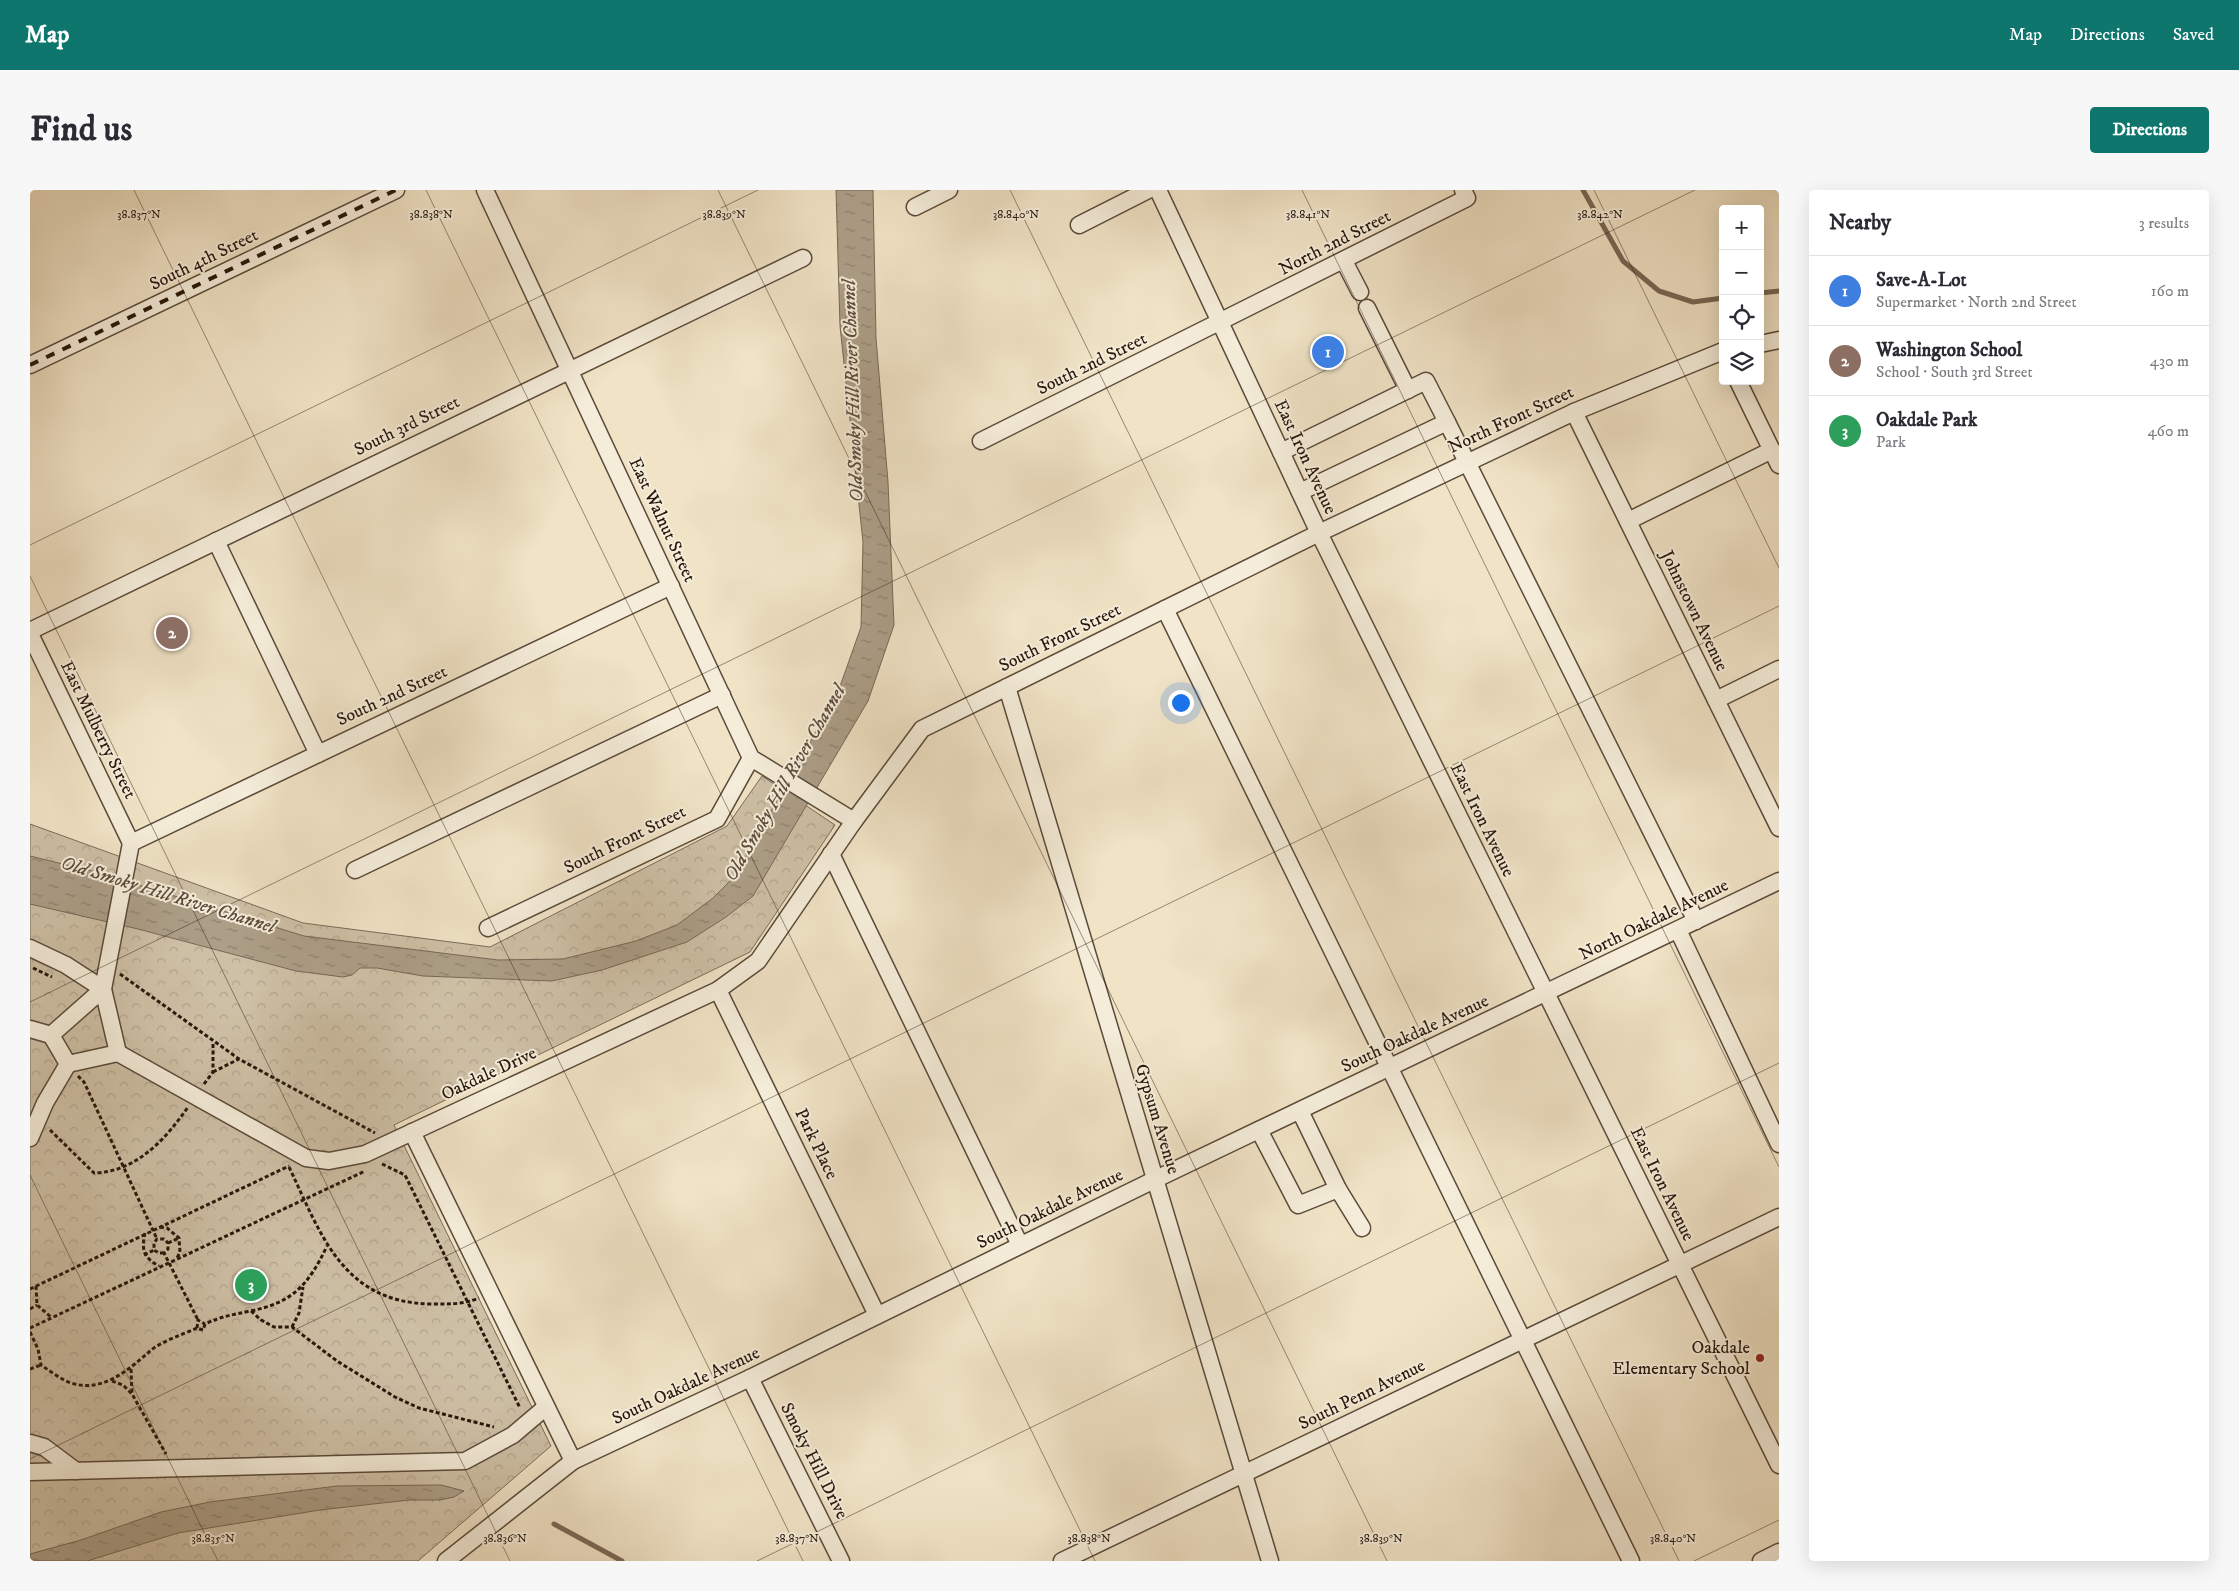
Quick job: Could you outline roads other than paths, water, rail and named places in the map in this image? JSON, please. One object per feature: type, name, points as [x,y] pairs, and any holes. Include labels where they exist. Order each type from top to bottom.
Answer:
[{"type":"street","name":"South 4th Street","points":[[30,365],[396,190]]},
{"type":"street","name":"East Walnut Street","points":[[486,190],[751,758]]},
{"type":"street","points":[[915,207],[949,190]]},
{"type":"street","points":[[1079,225],[1148,190]]},
{"type":"street","name":"East Iron Avenue","points":[[1158,190],[1319,533],[1779,1465]]},
{"type":"street","name":"North 2nd Street","points":[[1221,323],[1344,261],[1465,194]]},
{"type":"street","name":"South 3rd Street","points":[[30,633],[216,541],[803,258]]},
{"type":"street","points":[[1344,261],[1360,292]]},
{"type":"street","points":[[1367,308],[1408,390]]},
{"type":"street","name":"South 2nd Street","points":[[981,441],[1221,323]]},
{"type":"street","points":[[1764,343],[1779,340]]},
{"type":"street","name":"North Front Street","points":[[1319,533],[1574,412],[1719,353]]},
{"type":"street","points":[[1281,452],[1426,381],[1696,922]]},
{"type":"street","points":[[1628,522],[1776,458],[1740,385]]},
{"type":"street","name":"Johnstown Avenue","points":[[1574,412],[1779,828]]},
{"type":"street","points":[[1300,492],[1447,422]]},
{"type":"street","name":"South Front Street","points":[[854,822],[922,729],[1319,533]]},
{"type":"street","points":[[216,541],[318,754]]},
{"type":"street","name":"South 2nd Street","points":[[130,848],[318,754],[671,586]]},
{"type":"street","points":[[1165,609],[1631,1561]]},
{"type":"street","name":"East Mulberry Street","points":[[30,633],[130,848]]},
{"type":"street","points":[[1716,700],[1779,669]]},
{"type":"street","name":"Gypsum Avenue","points":[[1007,687],[1270,1561]]},
{"type":"street","points":[[355,870],[722,695]]},
{"type":"street","points":[[751,758],[854,822]]},
{"type":"street","name":"South Front Street","points":[[488,928],[716,819],[751,758]]},
{"type":"street","name":"Oakdale Drive","points":[[118,1053],[306,1158],[329,1161],[365,1154],[718,990],[758,961],[854,822]]},
{"type":"street","points":[[30,1138],[38,1118],[68,1064],[118,1053],[102,989],[130,848]]},
{"type":"street","points":[[831,854],[1020,1245]]},
{"type":"street","name":"North Oakdale Avenue","points":[[1546,994],[1779,881]]},
{"type":"street","points":[[1678,930],[1779,1144]]},
{"type":"street","points":[[30,948],[66,965],[102,989]]},
{"type":"street","points":[[51,1035],[102,989]]},
{"type":"street","name":"Park Place","points":[[718,990],[877,1315]]},
{"type":"street","name":"South Oakdale Avenue","points":[[446,1561],[573,1461],[750,1378],[1258,1130],[1546,994]]},
{"type":"street","points":[[30,1029],[51,1035],[68,1064]]},
{"type":"street","points":[[1300,1111],[1338,1189],[1362,1228]]},
{"type":"street","points":[[1258,1130],[1298,1205],[1338,1189]]},
{"type":"street","points":[[412,1132],[573,1461]]},
{"type":"street","name":"South Penn Avenue","points":[[1062,1561],[1091,1555],[1244,1474],[1679,1263],[1779,1217]]},
{"type":"street","name":"Smoky Hill Drive","points":[[750,1378],[842,1561]]},
{"type":"street","points":[[30,1472],[465,1461],[513,1435],[546,1407]]},
{"type":"street","points":[[30,1443],[44,1448],[76,1471]]},
{"type":"street","points":[[1761,1561],[1779,1552]]},
{"type":"water","points":[[836,190],[873,190],[876,338],[888,482],[894,625],[868,701],[753,896],[726,917],[687,942],[602,970],[552,981],[423,976],[377,968],[360,968],[352,975],[343,977],[296,971],[138,929],[30,904],[30,856],[100,873],[304,936],[498,960],[563,959],[636,941],[677,925],[713,898],[734,877],[838,692],[861,627],[863,542],[840,326]]},
{"type":"water","points":[[441,1485],[464,1491],[454,1497],[440,1500],[409,1500],[320,1510],[178,1533],[87,1561],[30,1561],[30,1554],[81,1540],[161,1512],[210,1502],[337,1486]]},
{"type":"waterway","name":"Old Smoky Hill River Channel","points":[[1583,190],[1623,261],[1659,291],[1693,302],[1719,299]]},
{"type":"waterway","name":"Old Smoky Hill River Channel","points":[[1764,293],[1779,291]]},
{"type":"waterway","name":"Old Smoky Hill River Channel","points":[[554,1524],[622,1561]]},
{"type":"railway","points":[[30,365],[396,190]]},
{"type":"place","name":"Save-A-Lot","points":[[1328,352]]},
{"type":"place","name":"Washington School","points":[[172,633]]},
{"type":"place","name":"Oakdale Park","points":[[251,1285]]},
{"type":"place","name":"Oakdale Elementary School","points":[[1760,1358]]}]
